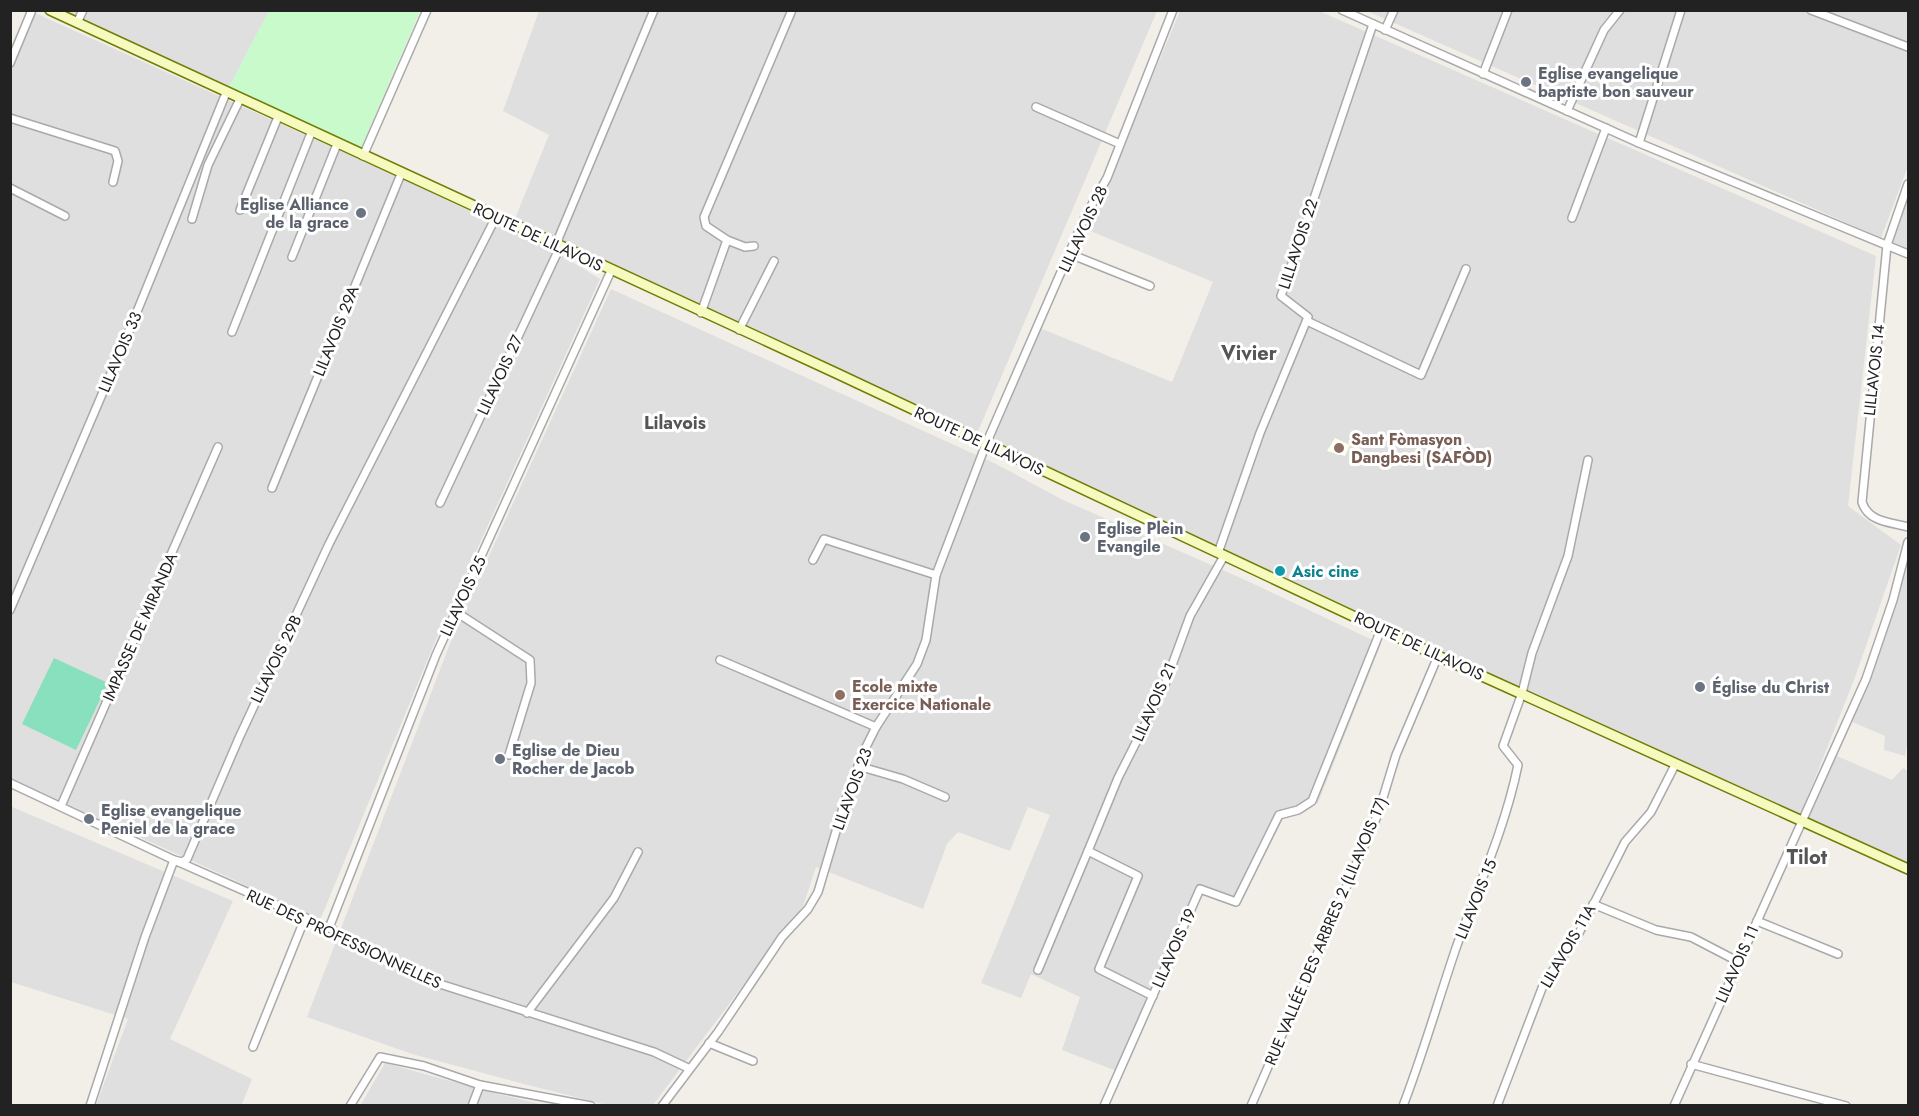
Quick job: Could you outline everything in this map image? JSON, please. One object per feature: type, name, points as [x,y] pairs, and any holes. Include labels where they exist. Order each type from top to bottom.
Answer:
[{"type":"main road","name":"ROUTE DE LILAVOIS","points":[[50,10],[311,133],[1382,627],[1438,656],[1802,823],[1908,869]]},
{"type":"street","points":[[10,63],[32,10]]},
{"type":"street","points":[[77,23],[83,10]]},
{"type":"street","points":[[363,156],[427,10]]},
{"type":"street","name":"LILAVOIS 27","points":[[440,503],[558,245],[654,10]]},
{"type":"street","points":[[754,246],[745,247],[727,240],[706,226],[704,217],[792,10]]},
{"type":"street","name":"LILLAVOIS 28","points":[[986,444],[1085,218],[1107,178],[1173,10]]},
{"type":"street","points":[[1342,10],[1639,143],[1908,254]]},
{"type":"street","points":[[1386,30],[1394,10]]},
{"type":"street","points":[[1483,74],[1508,10]]},
{"type":"street","points":[[1567,111],[1604,30],[1620,10]]},
{"type":"street","points":[[1639,143],[1681,10]]},
{"type":"street","points":[[1811,10],[1908,47]]},
{"type":"street","name":"LILLAVOIS 22","points":[[1307,321],[1308,317],[1281,296],[1372,24]]},
{"type":"street","name":"LILAVOIS 33","points":[[10,610],[132,324],[226,93]]},
{"type":"street","points":[[192,219],[208,165],[240,99]]},
{"type":"street","points":[[1036,107],[1120,144]]},
{"type":"street","points":[[240,210],[278,117]]},
{"type":"street","points":[[10,118],[115,151],[118,161],[112,182]]},
{"type":"street","points":[[1572,218],[1606,128]]},
{"type":"street","points":[[231,333],[311,133]]},
{"type":"street","points":[[292,257],[337,144]]},
{"type":"street","name":"LILAVOIS 29A","points":[[272,488],[401,174]]},
{"type":"street","name":"LILLAVOIS 14","points":[[1908,184],[1887,245],[1862,502],[1864,510],[1872,518],[1908,527]]},
{"type":"street","points":[[10,188],[65,216]]},
{"type":"street","name":"LILAVOIS 29B","points":[[174,860],[182,862],[187,859],[239,738],[329,544],[496,217]]},
{"type":"street","points":[[701,313],[727,240]]},
{"type":"street","points":[[1070,254],[1150,286]]},
{"type":"street","points":[[739,330],[774,261]]},
{"type":"street","points":[[1221,554],[1260,433],[1307,321],[1421,375],[1466,269]]},
{"type":"street","name":"LILAVOIS 25","points":[[329,928],[432,666],[611,271]]},
{"type":"street","name":"LILAVOIS 23","points":[[662,1106],[688,1068],[709,1043],[782,937],[808,909],[818,892],[858,765],[876,728],[917,663],[926,640],[936,575],[986,444]]},
{"type":"street","name":"IMPASSE DE MIRANDA","points":[[62,806],[218,447]]},
{"type":"street","points":[[1522,693],[1532,653],[1568,556],[1588,459]]},
{"type":"street","points":[[813,560],[824,539],[936,575]]},
{"type":"street","points":[[1802,823],[1874,659],[1908,542]]},
{"type":"street","name":"LILAVOIS 21","points":[[1038,970],[1118,778],[1164,687],[1190,616],[1221,554]]},
{"type":"street","points":[[456,612],[530,660],[531,683],[509,754]]},
{"type":"street","name":"LILAVOIS 19","points":[[1104,1106],[1200,890],[1236,902],[1279,815],[1298,810],[1312,801],[1382,627]]},
{"type":"street","name":"RUE VALLÉE DES ARBRES 2 (LILAVOIS 17)","points":[[1251,1106],[1378,814],[1396,755],[1438,656]]},
{"type":"street","points":[[720,660],[876,728]]},
{"type":"street","name":"LILAVOIS 15","points":[[1402,1106],[1499,835],[1518,765],[1503,746],[1522,693]]},
{"type":"street","points":[[858,765],[903,779],[945,796]]},
{"type":"street","name":"LILAVOIS 11A","points":[[1497,1106],[1545,983],[1578,935],[1625,842],[1651,812],[1675,765]]},
{"type":"street","name":"RUE DES PROFESSIONNELLES","points":[[10,783],[174,860],[329,928],[424,979],[654,1052],[688,1068]]},
{"type":"street","name":"LILAVOIS 11","points":[[1674,1106],[1691,1064],[1802,823]]},
{"type":"street","points":[[1088,851],[1138,876],[1099,969],[1153,996]]},
{"type":"street","points":[[527,1013],[614,898],[638,852]]},
{"type":"street","points":[[90,1106],[145,937],[174,860]]},
{"type":"street","points":[[1593,904],[1656,930],[1691,937],[1738,962]]},
{"type":"street","points":[[253,1047],[305,918]]},
{"type":"street","points":[[1757,921],[1838,954]]},
{"type":"street","points":[[709,1043],[753,1061]]},
{"type":"street","points":[[350,1106],[380,1057],[424,1066],[480,1085],[591,1106]]},
{"type":"street","points":[[1691,1064],[1846,1106]]},
{"type":"street","points":[[472,1106],[480,1085]]},
{"type":"shaded area","points":[[63,11],[269,11],[228,89]]},
{"type":"shaded area","points":[[539,11],[1157,11],[976,436],[514,221],[549,135],[503,111]]},
{"type":"shaded area","points":[[1180,11],[1319,11],[1876,256],[1848,506],[1901,545],[1854,680],[1800,816],[989,443],[1040,328],[1172,382],[1213,282],[1088,230]]},
{"type":"shaded area","points":[[1367,11],[1908,11],[1908,166],[1881,238]]},
{"type":"shaded area","points":[[33,12],[396,176],[558,253],[600,279],[437,637],[318,925],[241,883],[11,779],[10,69]]},
{"type":"shaded area","points":[[1908,195],[1908,255],[1890,248]]},
{"type":"shaded area","points":[[611,289],[994,463],[1063,500],[1241,578],[1381,644],[1318,803],[1284,817],[1238,904],[1201,894],[1119,1072],[1062,1050],[1080,997],[1031,974],[1021,998],[981,983],[1050,815],[1028,807],[1010,851],[958,832],[947,844],[923,909],[816,867],[803,906],[653,1105],[607,1105],[524,1084],[412,1054],[307,1017],[456,628]]},
{"type":"shaded area","name":"Sant Fòmasyon Dangbesi (SAFÒD)","points":[[1335,438],[1350,445],[1345,456],[1327,451]]},
{"type":"shaded area","points":[[1908,559],[1908,741],[1905,756],[1884,750],[1885,736],[1850,721],[1875,662]]},
{"type":"shaded area","points":[[1837,756],[1892,780],[1903,768],[1908,771],[1908,866],[1806,821]]},
{"type":"shaded area","points":[[10,806],[233,901],[170,1039],[252,1079],[242,1104],[245,1105],[96,1105],[128,1019],[11,982]]},
{"type":"shaded area","points":[[385,1063],[490,1092],[544,1105],[360,1106]]},
{"type":"green space","points":[[269,11],[420,11],[360,150],[228,89]]},
{"type":"green space","points":[[54,658],[108,683],[76,750],[22,724]]},
{"type":"place","name":"Eglise evangelique baptiste bon sauveur","points":[[1526,82]]},
{"type":"place","name":"Eglise Alliance de la grace","points":[[361,213]]},
{"type":"place","name":"Sant Fòmasyon Dangbesi (SAFÒD)","points":[[1339,448]]},
{"type":"place","name":"Eglise Plein Evangile","points":[[1085,537]]},
{"type":"place","name":"Asic cine","points":[[1280,571]]},
{"type":"place","name":"Église du Christ","points":[[1700,687]]},
{"type":"place","name":"Ecole mixte Exercice Nationale","points":[[840,695]]},
{"type":"place","name":"Eglise de Dieu Rocher de Jacob","points":[[500,759]]},
{"type":"place","name":"Eglise evangelique Peniel de la grace","points":[[89,819]]},
{"type":"district","name":"Vivier","points":[[1249,353]]},
{"type":"district","name":"Lilavois","points":[[675,423]]},
{"type":"district","name":"Tilot","points":[[1807,857]]}]
